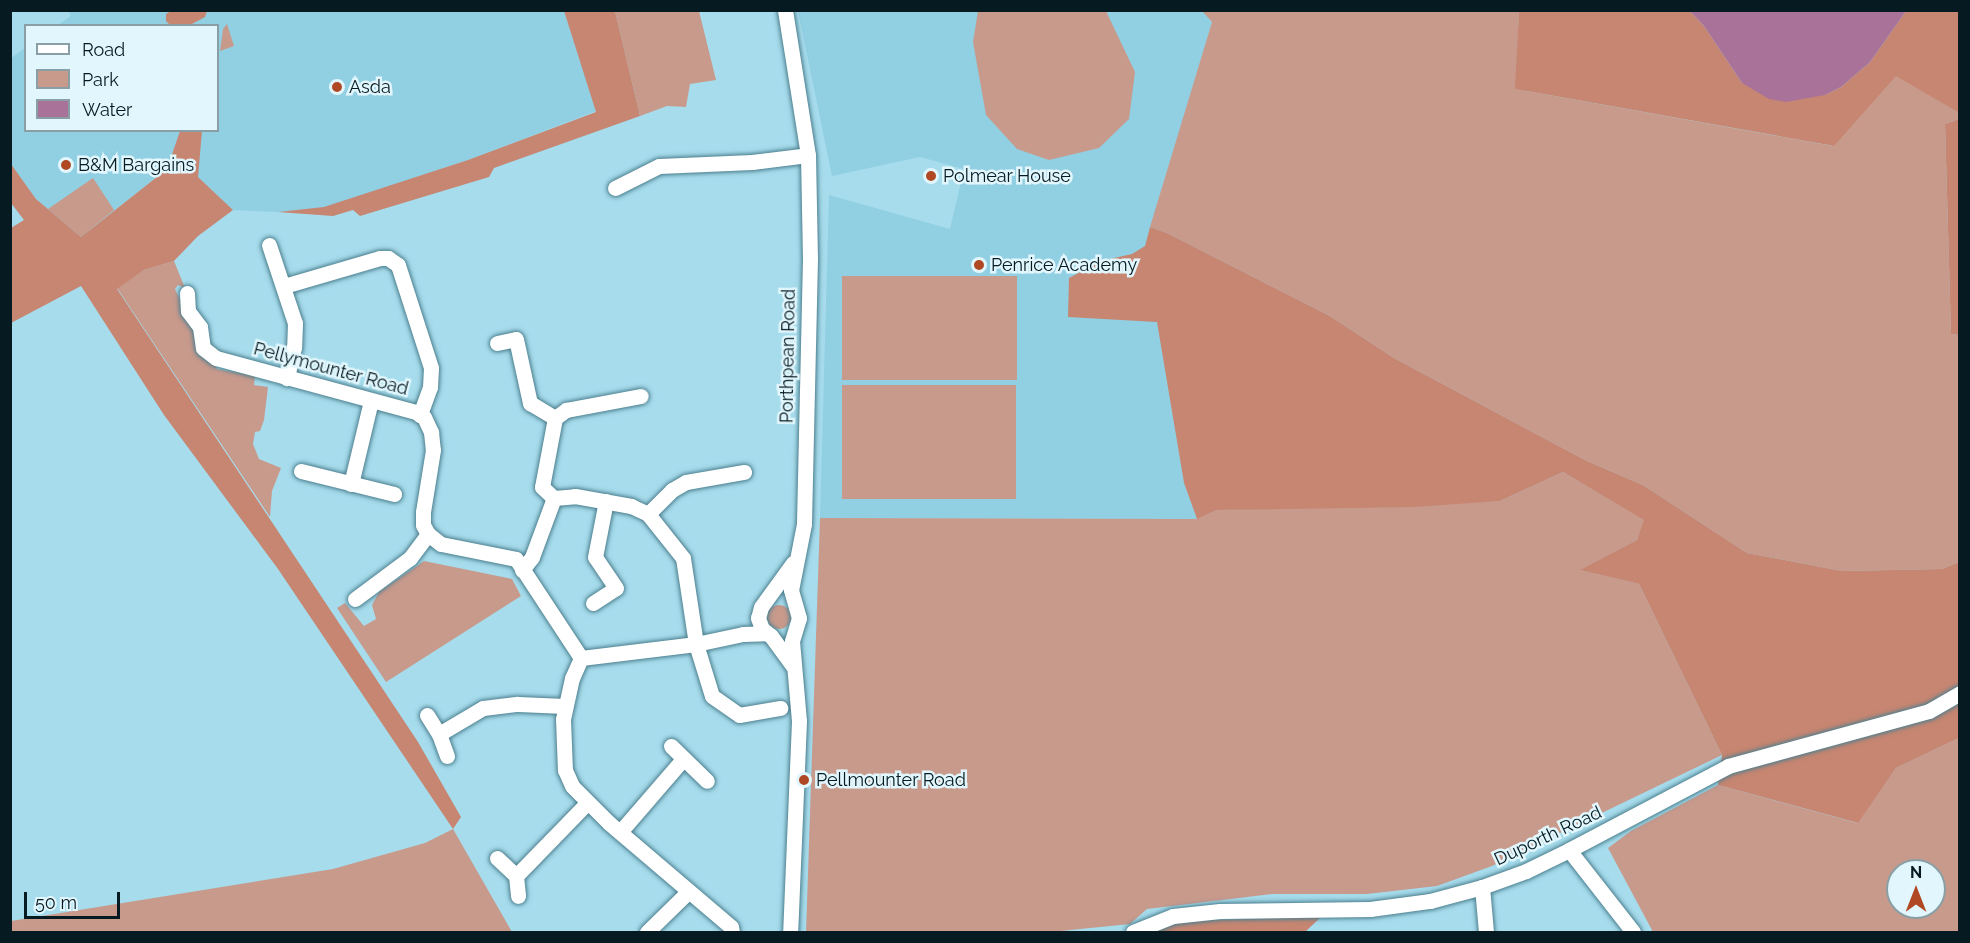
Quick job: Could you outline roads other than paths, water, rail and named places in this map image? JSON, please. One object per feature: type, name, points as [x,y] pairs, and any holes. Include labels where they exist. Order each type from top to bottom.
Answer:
[{"type":"street","name":"Porthpean Road","points":[[785,10],[808,154],[810,258],[804,524],[791,590],[799,618],[792,641],[799,721],[790,933]]},
{"type":"street","points":[[615,188],[659,166],[752,162],[808,154]]},
{"type":"street","points":[[269,245],[296,323],[294,347],[287,378]]},
{"type":"street","points":[[284,286],[380,258],[388,258],[398,265],[431,368],[430,387],[420,415]]},
{"type":"street","name":"Pellymounter Road","points":[[186,293],[188,311],[198,323],[203,348],[210,355],[420,415],[429,425],[433,450],[423,512],[423,525],[428,534]]},
{"type":"street","points":[[497,343],[516,339],[530,403],[555,418]]},
{"type":"street","points":[[641,396],[566,410],[555,418],[542,488],[554,498],[575,496],[606,501],[631,506],[648,514],[683,558],[696,644],[712,696],[739,715],[780,708]]},
{"type":"street","points":[[351,484],[371,401]]},
{"type":"street","points":[[301,471],[394,494]]},
{"type":"street","points":[[648,514],[672,490],[686,482],[744,472]]},
{"type":"street","points":[[522,570],[532,557],[554,498]]},
{"type":"street","points":[[593,603],[616,588],[595,557],[606,501]]},
{"type":"street","points":[[355,599],[410,558],[428,534],[441,544],[516,559],[581,658]]},
{"type":"street","name":"Porthpean Road","points":[[761,608],[796,558]]},
{"type":"street","points":[[730,636],[761,608],[782,597],[797,607]]},
{"type":"street","points":[[761,608],[760,624],[794,667]]},
{"type":"street","points":[[581,658],[696,644],[730,636],[769,634],[784,636],[796,627]]},
{"type":"street","points":[[581,658],[572,678],[565,706],[563,746],[565,770],[572,786],[587,803],[731,927],[732,933]]},
{"type":"street","name":"Duporth Road","points":[[1133,933],[1173,916],[1220,911],[1370,909],[1430,902],[1482,887],[1526,871],[1569,850],[1728,766],[1929,711],[1959,693]]},
{"type":"street","points":[[439,734],[483,708],[518,704],[565,706]]},
{"type":"street","points":[[427,715],[439,734],[447,756]]},
{"type":"street","points":[[671,746],[707,781]]},
{"type":"street","points":[[620,832],[683,759]]},
{"type":"street","points":[[516,876],[587,803]]},
{"type":"street","points":[[1569,850],[1633,933]]},
{"type":"street","points":[[497,858],[516,876],[518,896]]},
{"type":"street","points":[[1482,887],[1486,933]]},
{"type":"street","points":[[655,930],[688,892]]},
{"type":"water","points":[[1690,11],[1906,11],[1870,62],[1841,87],[1825,95],[1786,102],[1769,99],[1742,83],[1704,26]]},
{"type":"place","name":"Asda","points":[[337,87]]},
{"type":"place","name":"B&M Bargains","points":[[66,165]]},
{"type":"place","name":"Polmear House","points":[[931,176]]},
{"type":"place","name":"Penrice Academy","points":[[979,265]]},
{"type":"place","name":"Pellmounter Road","points":[[804,780]]}]
